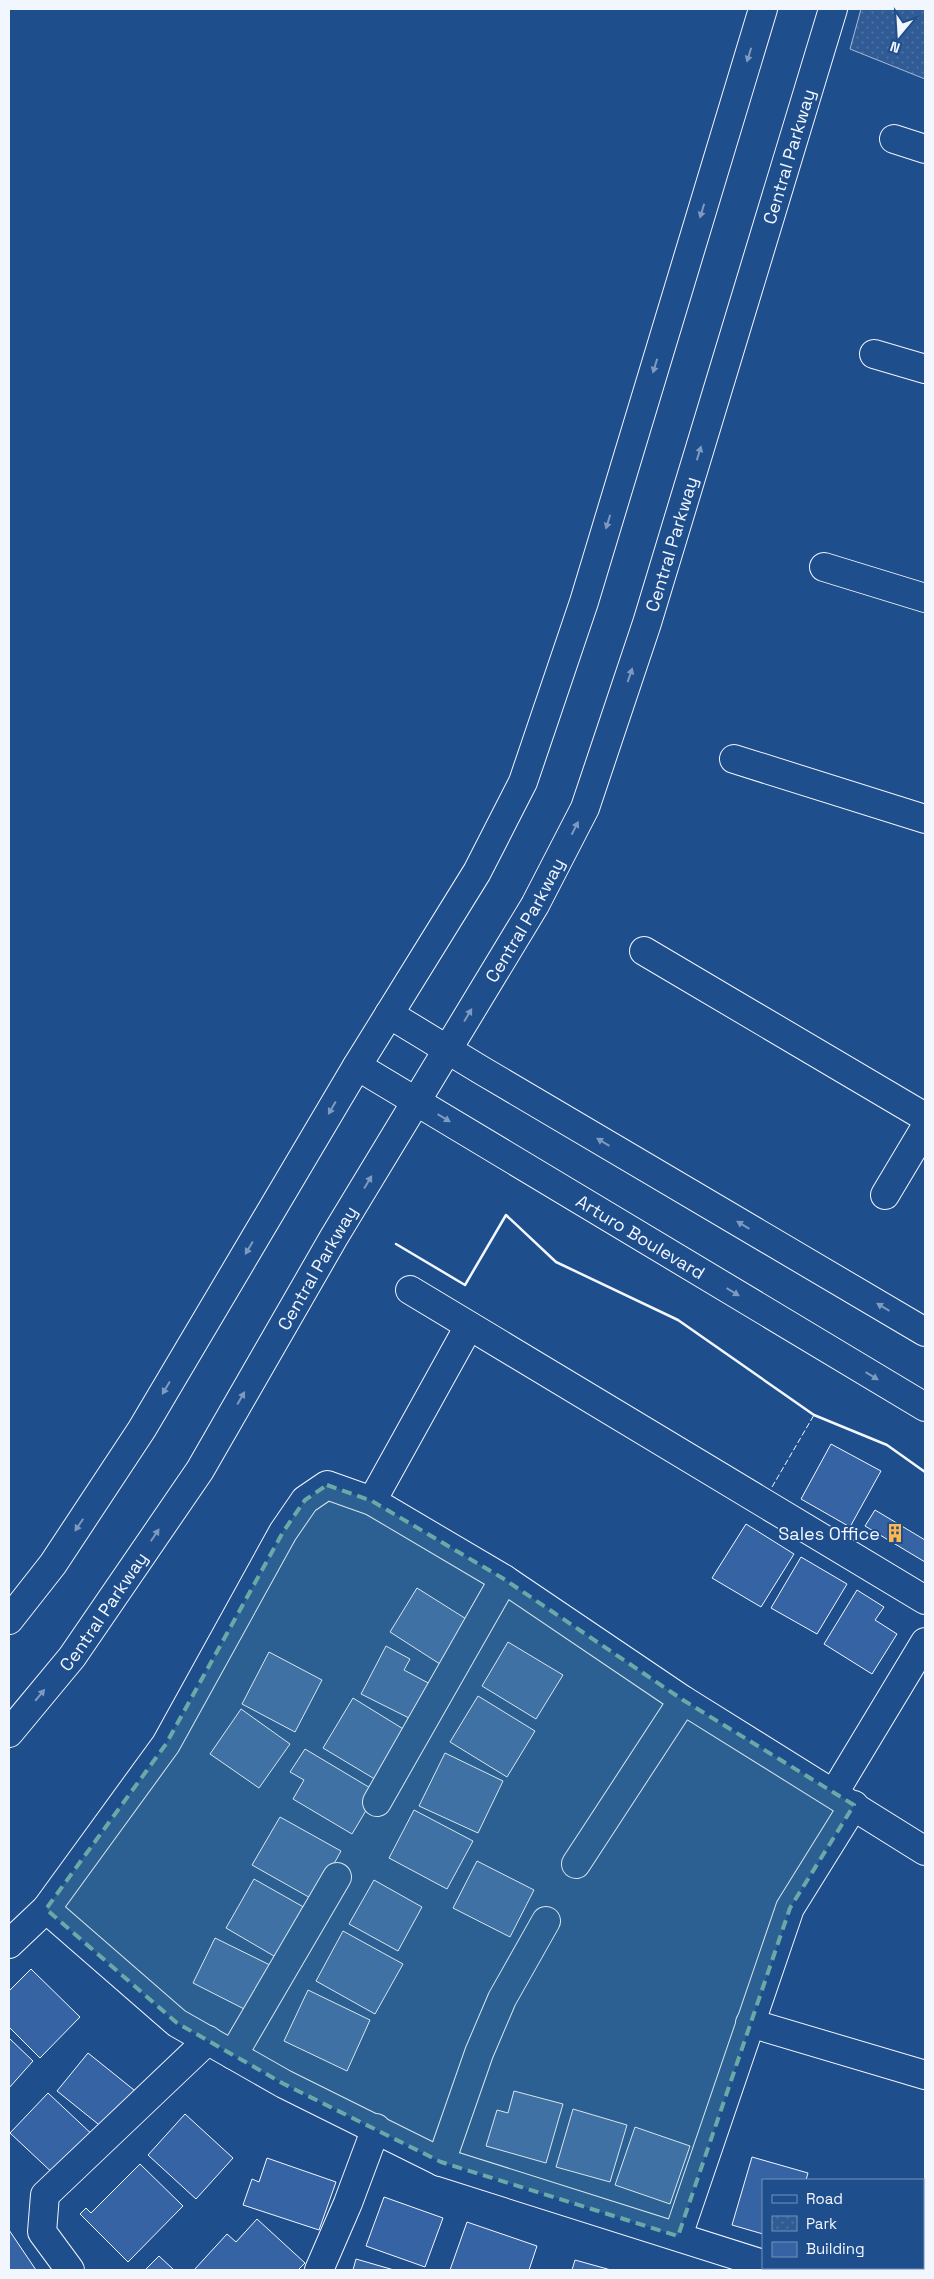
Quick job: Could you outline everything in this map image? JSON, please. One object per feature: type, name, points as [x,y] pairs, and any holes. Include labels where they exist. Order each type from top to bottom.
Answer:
[{"type":"street","points":[[9,1620],[53,1564],[142,1429],[357,1066],[477,872],[524,782],[584,602],[763,9]]},
{"type":"street","name":"Central Parkway","points":[[9,1733],[72,1657],[200,1470],[334,1237],[535,904],[585,808],[647,623],[833,9]]},
{"type":"street","points":[[894,139],[925,149]]},
{"type":"street","points":[[874,354],[925,369]]},
{"type":"street","points":[[824,567],[925,598]]},
{"type":"street","points":[[734,759],[925,819]]},
{"type":"street","points":[[644,951],[925,1117]]},
{"type":"street","points":[[390,1014],[447,1050],[925,1332]]},
{"type":"street","name":"Arturo Boulevard","points":[[357,1066],[925,1407]]},
{"type":"street","points":[[885,1195],[925,1128]]},
{"type":"street","points":[[410,1290],[925,1600]]},
{"type":"street","points":[[372,1502],[469,1326]]},
{"type":"street","points":[[9,1944],[46,1909],[166,1744],[283,1532],[305,1500],[327,1485],[372,1502],[504,1579],[683,1700],[925,1851]]},
{"type":"street","points":[[377,1802],[504,1579]]},
{"type":"street","points":[[678,2236],[790,1908],[925,1642]]},
{"type":"street","points":[[576,1864],[683,1700]]},
{"type":"street","points":[[232,2055],[337,1877]]},
{"type":"street","points":[[46,1909],[177,2023],[284,2084],[442,2162],[762,2263]]},
{"type":"street","points":[[442,2162],[478,2053],[502,1999],[546,1921]]},
{"type":"street","points":[[750,2023],[925,2075]]},
{"type":"street","points":[[70,2270],[42,2232],[45,2195],[208,2040]]},
{"type":"street","points":[[319,2270],[348,2203],[376,2128]]},
{"type":"highlighted area","points":[[327,1485],[372,1501],[504,1579],[683,1700],[854,1805],[790,1908],[678,2236],[441,2162],[284,2084],[177,2023],[46,1909],[166,1744],[283,1532],[305,1500]]},
{"type":"green space","points":[[861,9],[925,9],[925,79],[850,49]]},
{"type":"building","points":[[831,1444],[881,1471],[850,1527],[801,1499]]},
{"type":"building","name":"Sales Office","points":[[875,1510],[925,1540],[925,1562],[865,1526]]},
{"type":"building","points":[[746,1524],[794,1554],[761,1607],[712,1578]]},
{"type":"building","points":[[801,1557],[847,1584],[817,1634],[771,1608]]},
{"type":"building","points":[[417,1588],[471,1622],[443,1666],[390,1632]]},
{"type":"building","points":[[857,1590],[884,1607],[875,1620],[897,1634],[872,1674],[824,1644]]},
{"type":"building","points":[[508,1642],[563,1675],[536,1719],[482,1686]]},
{"type":"building","points":[[386,1646],[410,1659],[404,1670],[432,1685],[413,1720],[361,1694]]},
{"type":"building","points":[[269,1652],[322,1680],[295,1732],[242,1704]]},
{"type":"building","points":[[478,1696],[535,1731],[507,1777],[450,1742]]},
{"type":"building","points":[[353,1698],[413,1735],[383,1784],[323,1748]]},
{"type":"building","points":[[241,1709],[290,1744],[259,1788],[210,1754]]},
{"type":"building","points":[[305,1749],[377,1792],[352,1834],[293,1799],[304,1780],[290,1772]]},
{"type":"building","points":[[445,1753],[503,1781],[478,1833],[419,1806]]},
{"type":"building","points":[[414,1810],[473,1841],[447,1889],[389,1858]]},
{"type":"building","points":[[280,1817],[341,1851],[314,1900],[252,1865]]},
{"type":"building","points":[[477,1861],[534,1890],[510,1937],[453,1908]]},
{"type":"building","points":[[254,1879],[307,1909],[279,1959],[226,1928]]},
{"type":"building","points":[[374,1880],[422,1907],[398,1951],[349,1924]]},
{"type":"building","points":[[343,1931],[403,1964],[375,2014],[316,1981]]},
{"type":"building","points":[[215,1938],[276,1968],[254,2014],[193,1983]]},
{"type":"building","points":[[31,1969],[80,2017],[40,2058],[9,2027],[9,1991]]},
{"type":"building","points":[[308,1990],[370,2020],[347,2071],[284,2041]]},
{"type":"building","points":[[9,2038],[33,2061],[9,2088]]},
{"type":"building","points":[[88,2053],[139,2094],[108,2132],[57,2091]]},
{"type":"building","points":[[514,2091],[563,2104],[546,2163],[486,2146],[497,2110],[508,2113]]},
{"type":"building","points":[[48,2093],[96,2138],[58,2178],[10,2133]]},
{"type":"building","points":[[573,2109],[627,2125],[610,2182],[556,2167]]},
{"type":"building","points":[[185,2114],[233,2158],[196,2199],[148,2155]]},
{"type":"building","points":[[635,2127],[690,2146],[670,2204],[615,2185]]},
{"type":"building","points":[[752,2157],[808,2173],[806,2179],[762,2179],[762,2234],[732,2225]]},
{"type":"building","points":[[267,2158],[336,2182],[319,2230],[243,2205],[252,2179],[259,2182]]},
{"type":"building","points":[[140,2164],[183,2206],[128,2262],[80,2214],[86,2208],[91,2213]]},
{"type":"building","points":[[384,2197],[443,2218],[425,2267],[366,2246]]},
{"type":"building","points":[[924,2212],[925,2213],[924,2246]]},
{"type":"building","points":[[257,2219],[305,2263],[298,2270],[194,2270],[227,2234],[236,2242]]},
{"type":"building","points":[[467,2222],[537,2246],[529,2270],[450,2270]]},
{"type":"building","points":[[9,2230],[36,2270],[9,2270]]},
{"type":"building","points":[[159,2256],[174,2270],[145,2270]]},
{"type":"building","points":[[356,2259],[394,2270],[353,2270]]},
{"type":"building","points":[[575,2260],[611,2270],[572,2270]]},
{"type":"building","points":[[874,2269],[917,2269],[917,2270]]},
{"type":"fence","points":[[772,1487],[814,1415]]},
{"type":"wall","points":[[396,1244],[465,1285],[506,1215],[556,1262],[678,1320],[814,1415],[887,1445],[925,1472]]},
{"type":"place","name":"Sales Office","points":[[895,1533]]}]
